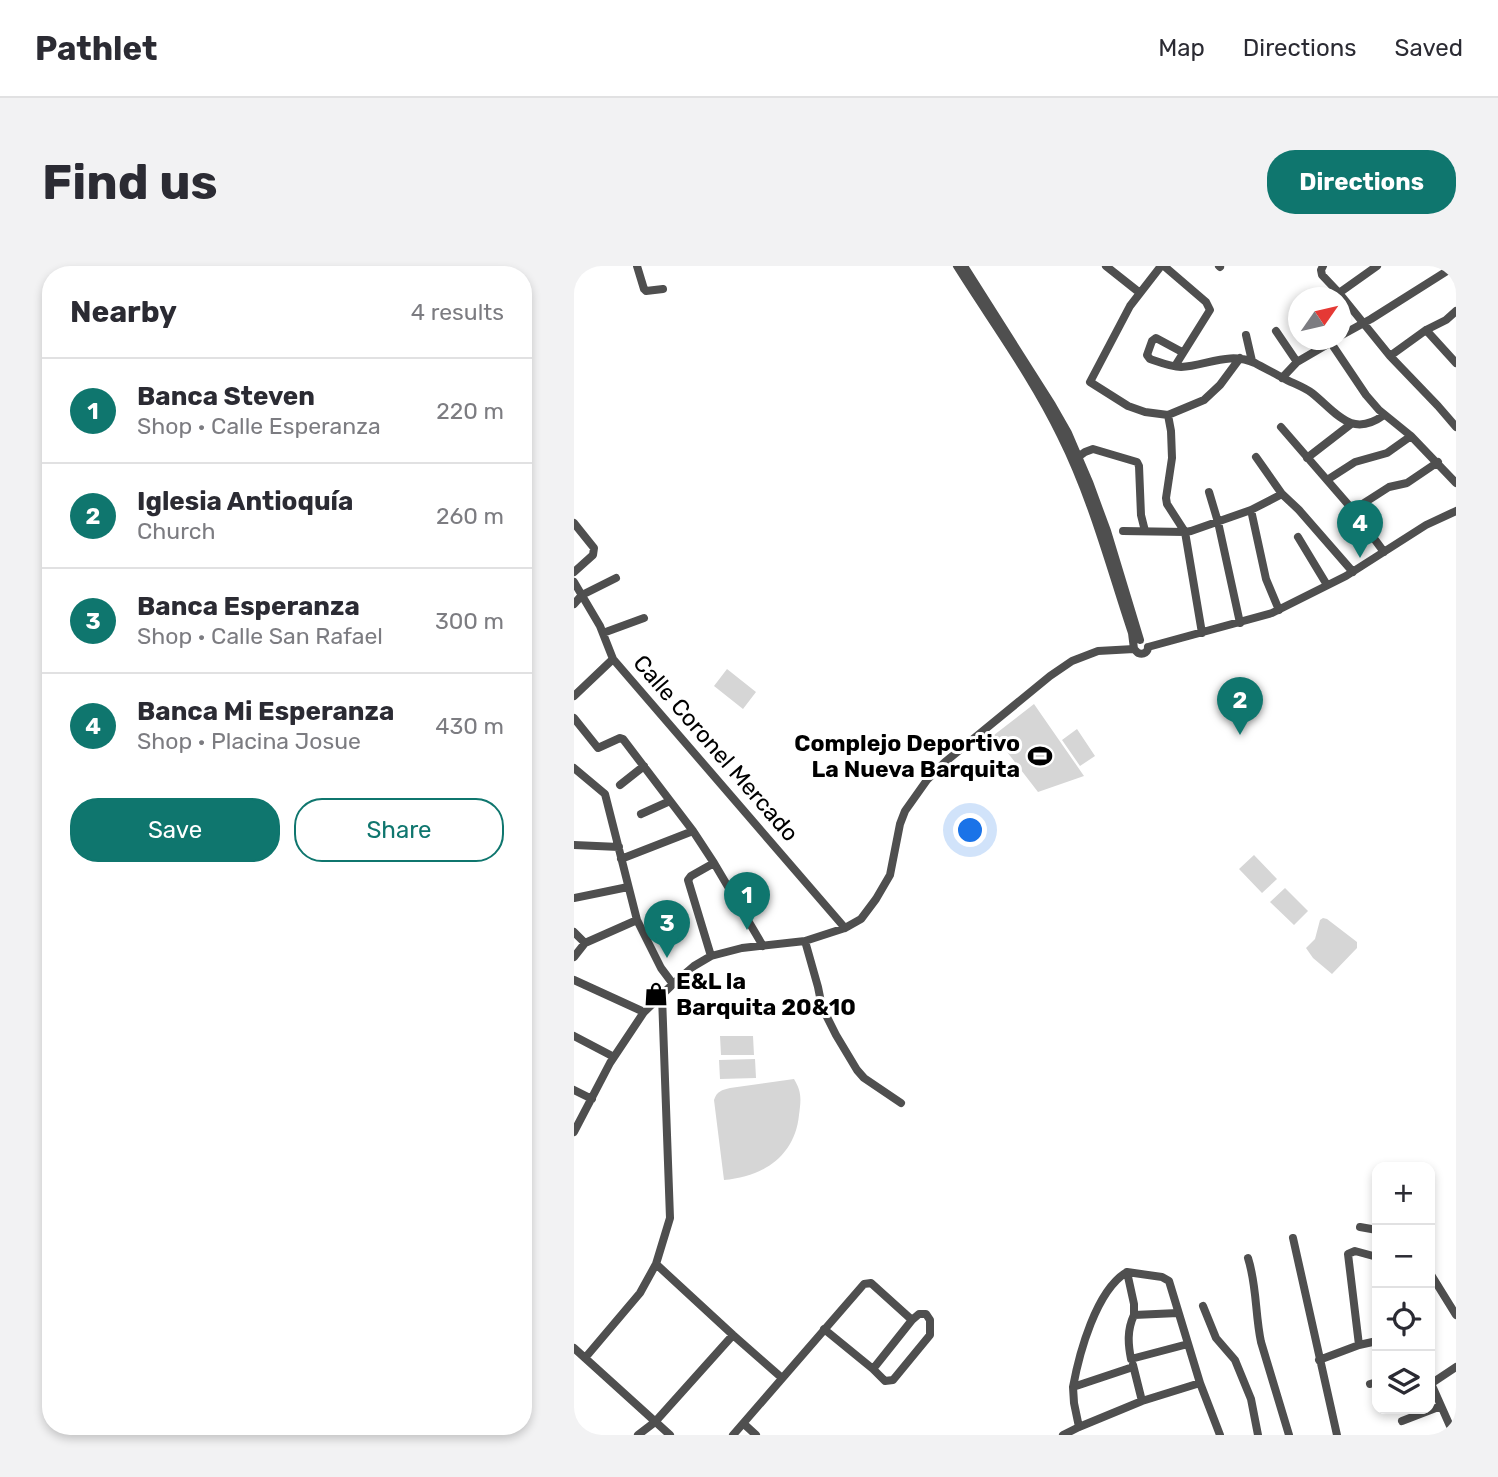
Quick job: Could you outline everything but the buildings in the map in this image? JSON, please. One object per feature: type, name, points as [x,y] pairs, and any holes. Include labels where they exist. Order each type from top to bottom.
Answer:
[{"type":"street","points":[[637,266],[646,291],[663,289]]},
{"type":"street","points":[[957,266],[1033,380]]},
{"type":"street","points":[[964,266],[1078,457],[1107,531],[1136,644]]},
{"type":"street","points":[[1106,266],[1140,293]]},
{"type":"street","points":[[1175,366],[1210,310],[1206,302],[1162,266],[1130,306],[1090,380],[1091,383],[1128,406],[1168,415],[1205,400],[1240,358]]},
{"type":"street","points":[[1323,266],[1322,275],[1333,287]]},
{"type":"street","points":[[1347,287],[1377,266]]},
{"type":"street","points":[[1351,331],[1455,266]]},
{"type":"street","points":[[1351,307],[1390,356],[1456,427]]},
{"type":"street","points":[[1390,356],[1456,311]]},
{"type":"street","points":[[1426,330],[1456,363]]},
{"type":"street","points":[[1276,331],[1297,362]]},
{"type":"street","points":[[1246,335],[1252,362]]},
{"type":"street","points":[[1182,352],[1156,338],[1152,341],[1148,357],[1175,366],[1195,365],[1222,358],[1240,358],[1310,391],[1336,415],[1351,424],[1376,421],[1384,415]]},
{"type":"street","points":[[1282,378],[1297,362],[1316,350]]},
{"type":"street","points":[[1338,350],[1366,396],[1384,415],[1411,436],[1456,483]]},
{"type":"street","points":[[1168,415],[1172,458],[1166,498],[1185,532],[1202,633]]},
{"type":"street","points":[[1307,458],[1351,424]]},
{"type":"street","points":[[1281,427],[1353,510],[1384,552]]},
{"type":"street","points":[[1065,435],[1136,644]]},
{"type":"street","points":[[1327,481],[1355,462],[1387,453],[1411,436]]},
{"type":"street","points":[[1078,457],[1093,449],[1137,462],[1145,531]]},
{"type":"street","points":[[1256,457],[1282,494],[1353,572]]},
{"type":"street","points":[[1353,510],[1389,487],[1407,483],[1438,463]]},
{"type":"street","points":[[1209,492],[1240,623]]},
{"type":"street","points":[[1123,531],[1185,532],[1251,510],[1282,494]]},
{"type":"street","points":[[1251,510],[1266,579],[1279,610]]},
{"type":"street","points":[[574,1130],[614,1057],[644,1012],[694,966],[711,956],[742,948],[805,941],[845,928],[860,919],[890,875],[905,811],[927,780],[945,762],[1050,676],[1072,661],[1098,650],[1145,641],[1148,647],[1279,610],[1353,572],[1426,525],[1456,510]]},
{"type":"street","points":[[574,523],[594,548],[593,555],[574,572]]},
{"type":"street","points":[[1298,537],[1327,585]]},
{"type":"street","points":[[574,604],[582,595],[616,578]]},
{"type":"street","name":"Calle Coronel Mercado","points":[[574,582],[603,633],[614,659],[845,928]]},
{"type":"street","points":[[603,633],[645,618]]},
{"type":"street","points":[[574,696],[614,659]]},
{"type":"street","points":[[574,718],[598,748],[622,738],[693,831],[763,946]]},
{"type":"street","points":[[620,785],[644,766]]},
{"type":"street","points":[[574,781],[577,771],[606,794],[637,920],[661,968],[673,984]]},
{"type":"street","points":[[641,814],[670,801]]},
{"type":"street","points":[[621,859],[693,831]]},
{"type":"street","points":[[574,845],[619,847]]},
{"type":"street","points":[[711,956],[688,880],[714,863]]},
{"type":"street","points":[[574,898],[628,887]]},
{"type":"street","points":[[574,957],[585,943],[637,920]]},
{"type":"street","points":[[574,932],[585,943]]},
{"type":"street","points":[[805,941],[822,1007],[836,1035],[857,1070],[901,1103]]},
{"type":"street","points":[[574,980],[644,1012]]},
{"type":"street","points":[[585,1358],[640,1293],[656,1265],[670,1217],[662,996]]},
{"type":"street","points":[[574,1036],[614,1057]]},
{"type":"street","points":[[574,1090],[592,1099]]},
{"type":"street","points":[[1360,1227],[1372,1229]]},
{"type":"street","points":[[1293,1238],[1337,1435]]},
{"type":"street","points":[[1359,1345],[1348,1254],[1355,1251],[1372,1256]]},
{"type":"street","points":[[1248,1258],[1255,1284],[1261,1342],[1289,1435]]},
{"type":"street","points":[[656,1265],[782,1378]]},
{"type":"street","points":[[1126,1272],[1134,1304],[1128,1345],[1142,1401]]},
{"type":"street","points":[[1079,1427],[1073,1387],[1078,1360],[1110,1286],[1126,1272],[1166,1278],[1169,1282],[1200,1383],[1220,1435]]},
{"type":"street","points":[[1435,1281],[1456,1315]]},
{"type":"street","points":[[733,1435],[862,1286],[869,1283],[912,1320]]},
{"type":"street","points":[[1203,1306],[1216,1338],[1236,1360],[1251,1399],[1258,1435]]},
{"type":"street","points":[[1134,1315],[1178,1312]]},
{"type":"street","points":[[824,1329],[885,1381],[892,1380],[930,1335],[932,1330],[926,1314],[919,1314],[912,1320],[873,1369]]},
{"type":"street","points":[[638,1435],[655,1422],[733,1335]]},
{"type":"street","points":[[1319,1360],[1372,1342]]},
{"type":"street","points":[[1073,1387],[1188,1344]]},
{"type":"street","points":[[574,1348],[670,1435]]},
{"type":"street","points":[[1435,1380],[1456,1367]]},
{"type":"street","points":[[1063,1435],[1142,1401],[1200,1383]]},
{"type":"street","points":[[1435,1392],[1454,1435]]},
{"type":"street","points":[[1402,1421],[1441,1406]]},
{"type":"street","points":[[1447,1421],[1456,1415]]},
{"type":"street","points":[[744,1424],[756,1435]]},
{"type":"shaded area","points":[[727,669],[756,692],[743,709],[714,686]]},
{"type":"shaded area","name":"Complejo Deportivo La Nueva Barquita","points":[[1034,704],[1084,776],[1038,792],[994,735]]},
{"type":"shaded area","points":[[1077,729],[1095,756],[1080,766],[1062,740]]},
{"type":"shaded area","points":[[1254,855],[1277,879],[1262,893],[1239,869]]},
{"type":"shaded area","points":[[1285,888],[1308,911],[1294,925],[1270,902]]},
{"type":"shaded area","points":[[1323,918],[1357,942],[1357,948],[1332,974],[1313,958],[1306,948],[1315,939]]},
{"type":"shaded area","points":[[720,1036],[753,1036],[754,1055],[721,1055]]},
{"type":"shaded area","points":[[755,1059],[756,1078],[720,1079],[719,1060]]},
{"type":"shaded area","points":[[794,1079],[800,1096],[799,1115],[791,1142],[784,1153],[764,1169],[724,1180],[714,1100],[717,1095],[730,1088]]},
{"type":"place","name":"Banca Mi Esperanza","points":[[1360,558]]},
{"type":"place","name":"Iglesia Antioquía","points":[[1240,735]]},
{"type":"place","name":"Complejo Deportivo La Nueva Barquita","points":[[1040,756]]},
{"type":"place","name":"Banca Steven","points":[[747,930]]},
{"type":"place","name":"Banca Esperanza","points":[[667,958]]},
{"type":"place","name":"E&L la Barquita 20&10","points":[[656,994]]}]
